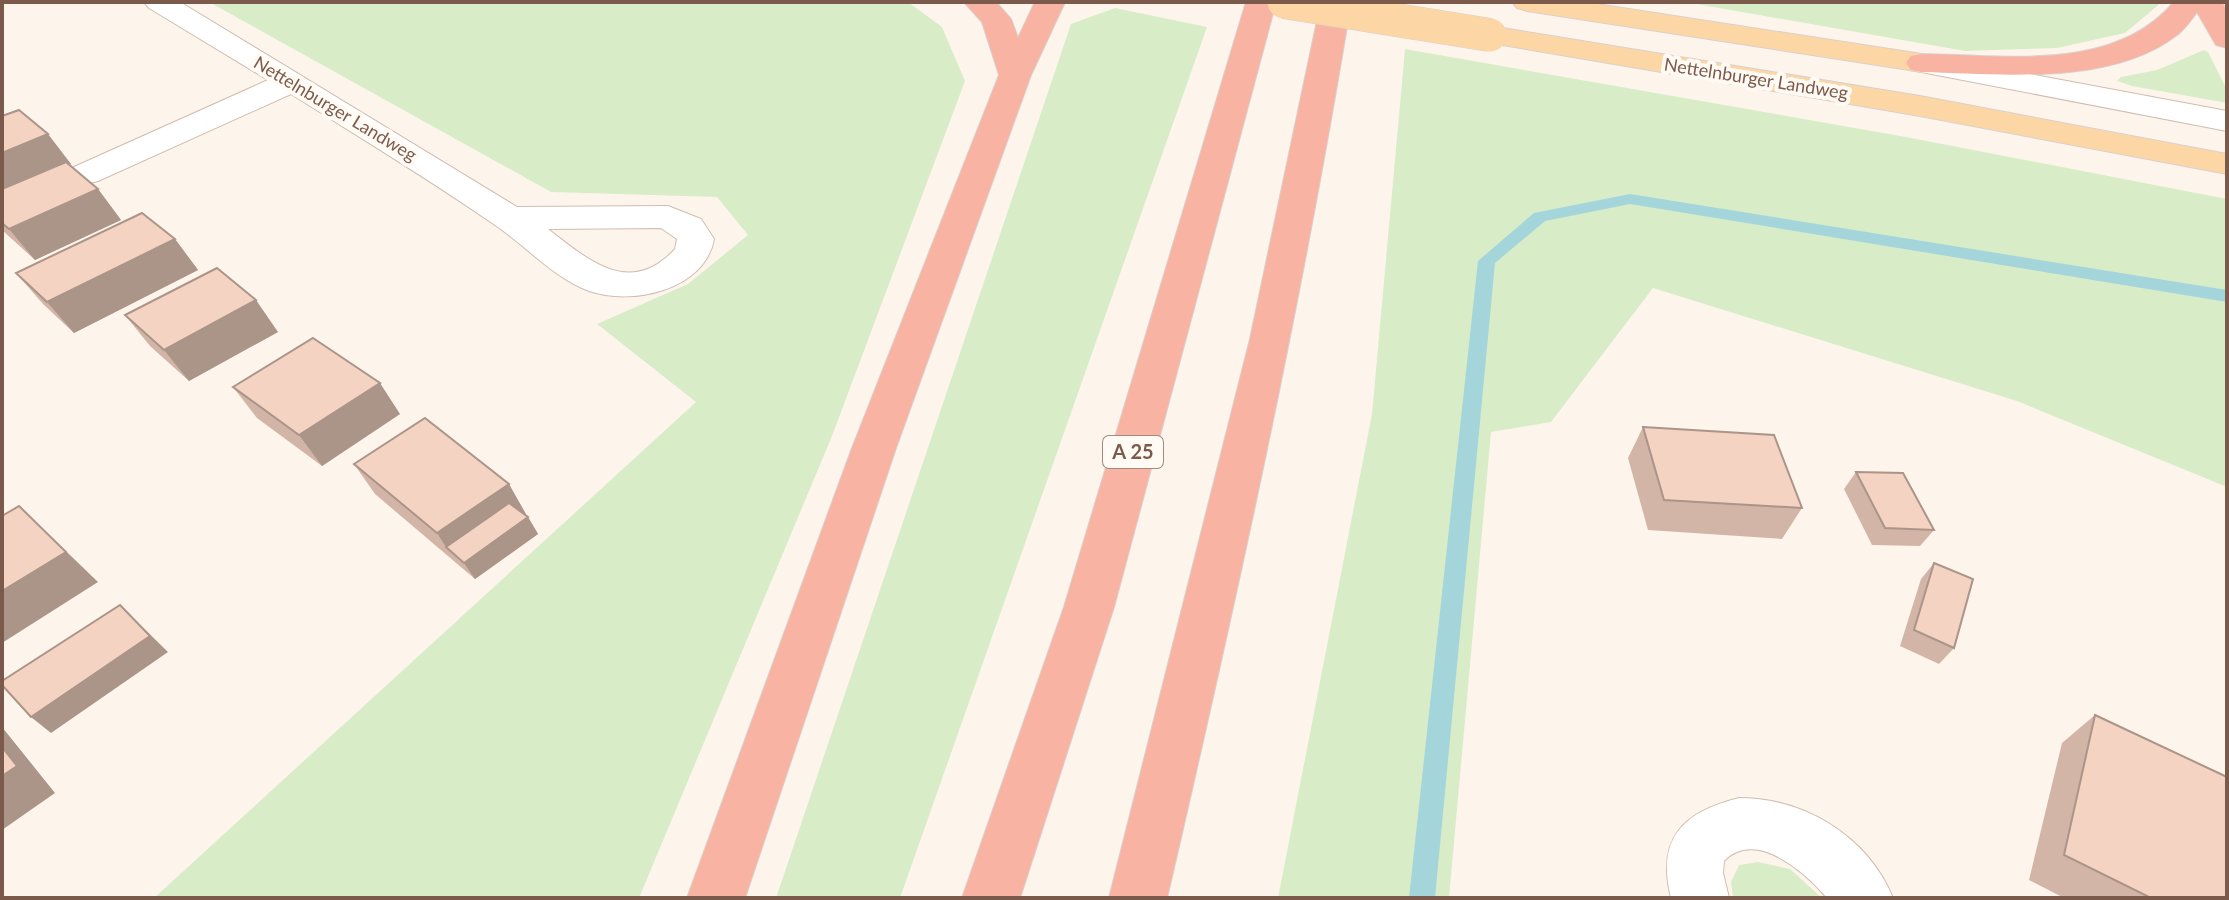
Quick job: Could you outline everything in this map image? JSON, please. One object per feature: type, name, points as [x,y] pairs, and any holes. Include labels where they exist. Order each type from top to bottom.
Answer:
[{"type":"highway","points":[[979,2],[996,19],[1015,75]]},
{"type":"highway","points":[[716,898],[874,448],[1015,75],[1050,2]]},
{"type":"highway","name":"A 25","points":[[991,898],[1089,607],[1261,2]]},
{"type":"highway","points":[[1138,898],[1204,629],[1275,312],[1336,2]]},
{"type":"highway","points":[[1922,63],[2063,63],[2107,56],[2144,46],[2168,30],[2190,2]]},
{"type":"highway","points":[[2207,2],[2227,39]]},
{"type":"main road","name":"Nettelnburger Landweg","points":[[1284,2],[1920,106],[2227,164]]},
{"type":"main road","name":"Nettelnburger Landweg","points":[[1527,2],[1922,63]]},
{"type":"street","name":"Nettelnburger Landweg","points":[[159,2],[510,218]]},
{"type":"street","name":"Nettelnburger Landweg","points":[[1922,63],[2227,121]]},
{"type":"street","points":[[86,174],[291,82]]},
{"type":"street","points":[[1700,898],[1692,879],[1695,855],[1705,837],[1721,827],[1740,824],[1772,826],[1802,838],[1836,864],[1864,898]]},
{"type":"green space","points":[[209,2],[908,2],[942,27],[965,81],[832,436],[639,898],[154,898],[696,402],[597,324],[688,284],[748,235],[717,197],[551,192]]},
{"type":"green space","points":[[1685,2],[2162,2],[2125,33],[2057,48],[1965,51]]},
{"type":"green space","points":[[1115,8],[1207,27],[900,898],[776,898],[1071,24]]},
{"type":"green space","points":[[1405,49],[1906,137],[2227,199],[2227,487],[2017,401],[1653,288],[1551,422],[1491,432],[1449,898],[1278,898],[1372,414]]},
{"type":"green space","points":[[2204,50],[2208,52],[2227,90],[2227,103],[2117,81],[2121,77],[2157,70]]},
{"type":"green space","points":[[1758,862],[1790,869],[1822,898],[1733,898],[1731,882],[1739,865]]},
{"type":"building","points":[[19,110],[48,134],[2,153],[2,116]]},
{"type":"building","points":[[66,162],[98,189],[9,229],[2,223],[2,189]]},
{"type":"building","points":[[142,213],[175,239],[47,302],[16,273]]},
{"type":"building","points":[[217,268],[256,300],[164,350],[125,315]]},
{"type":"building","points":[[313,338],[380,383],[299,435],[233,387]]},
{"type":"building","points":[[425,418],[509,484],[437,533],[354,464]]},
{"type":"building","points":[[1643,427],[1774,435],[1802,508],[1664,500]]},
{"type":"building","points":[[1856,472],[1903,473],[1934,530],[1885,528]]},
{"type":"building","points":[[509,503],[528,517],[464,563],[446,547]]},
{"type":"building","points":[[19,506],[66,552],[2,591],[2,516]]},
{"type":"building","points":[[1934,563],[1973,579],[1954,648],[1914,630]]},
{"type":"building","points":[[120,605],[150,636],[31,717],[2,685],[2,681]]},
{"type":"building","points":[[2095,715],[2227,777],[2227,898],[2151,898],[2064,855]]},
{"type":"building","points":[[2,747],[17,766],[2,776]]},
{"type":"waterway","points":[[1422,898],[1487,261],[1540,217],[1630,199],[2227,296]]}]
